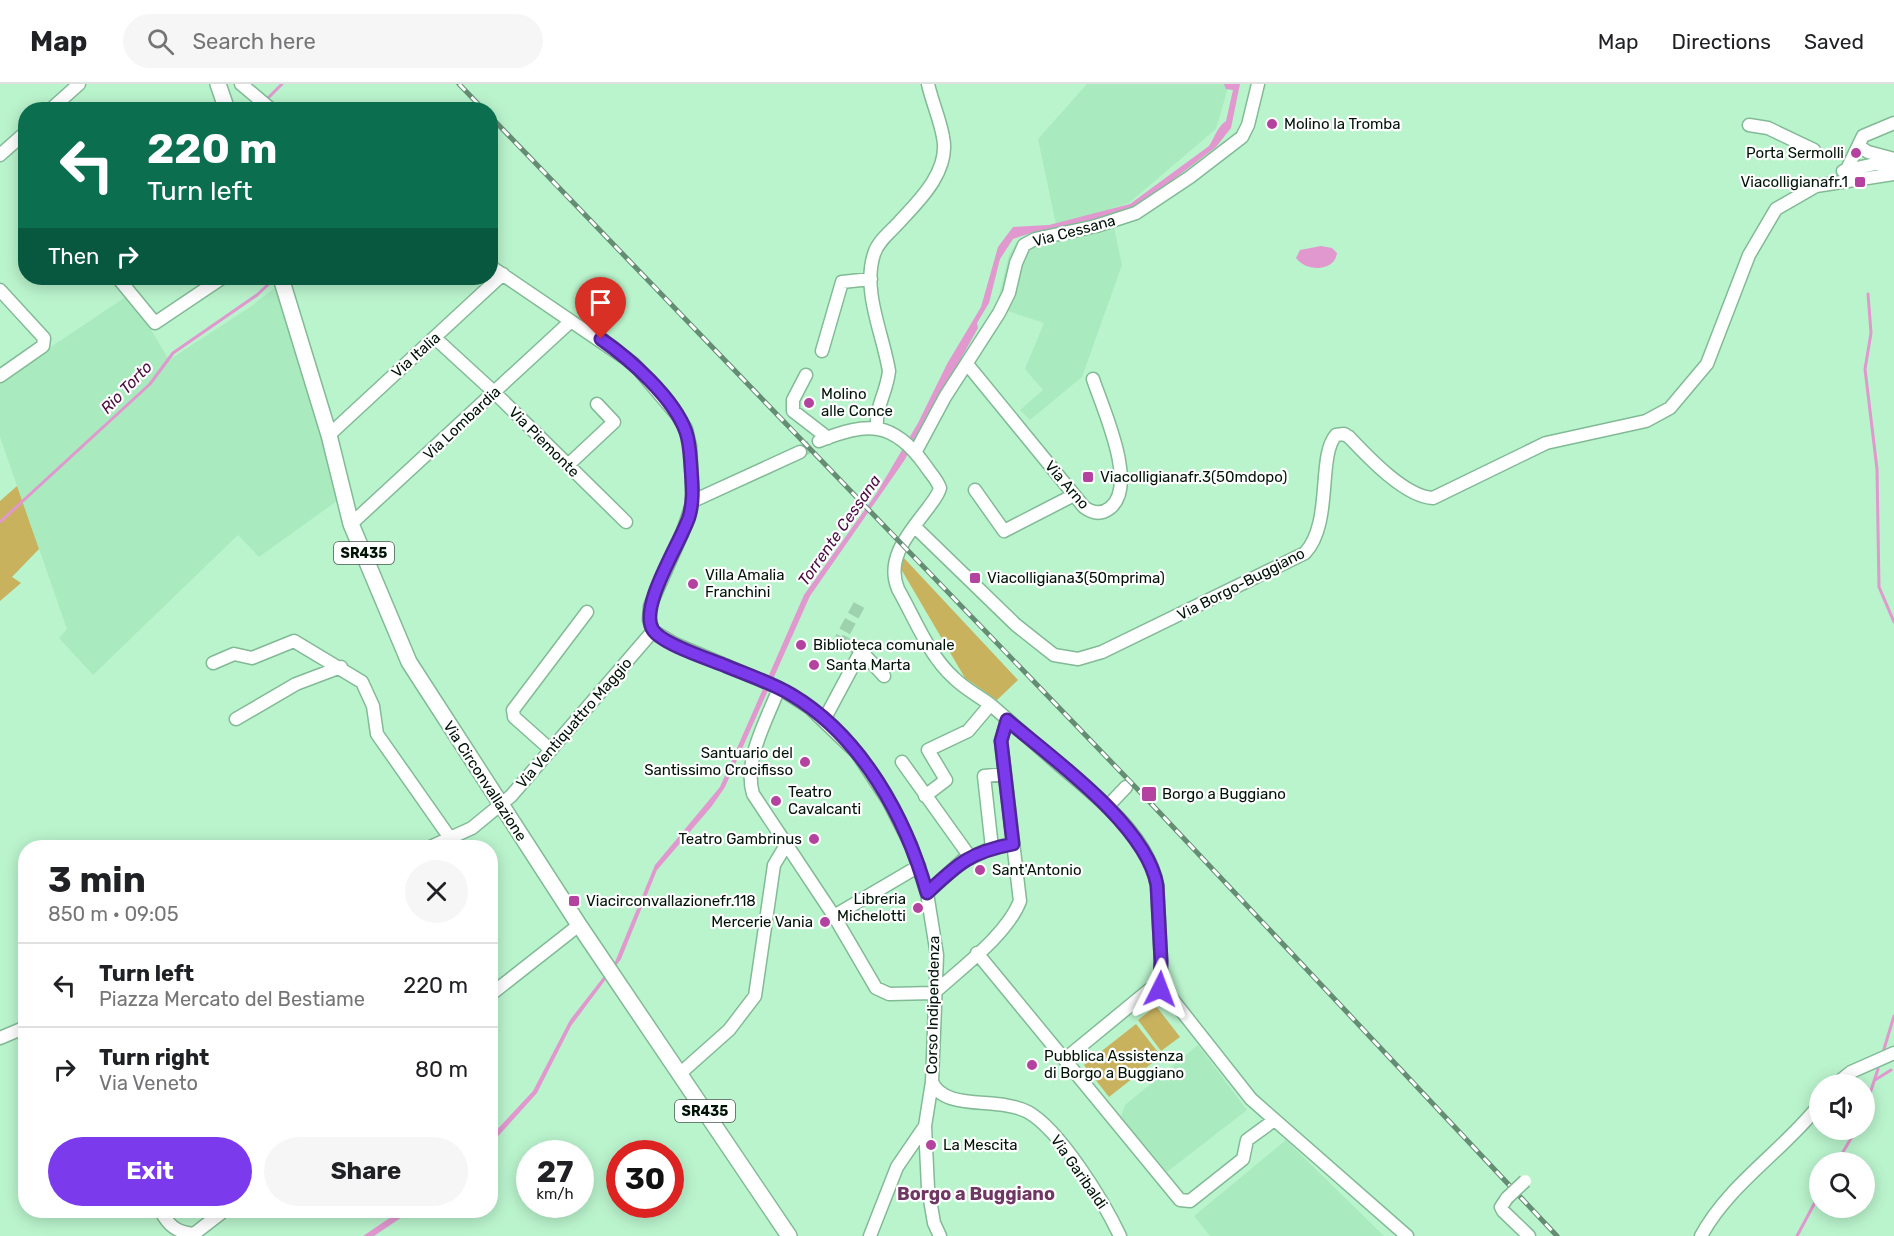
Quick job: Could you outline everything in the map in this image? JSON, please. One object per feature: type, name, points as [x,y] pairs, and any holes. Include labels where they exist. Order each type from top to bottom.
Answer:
[{"type":"main road","points":[[218,84],[224,102]]},
{"type":"main road","name":"Via Circonvallazione","points":[[283,285],[329,435],[351,524],[409,662],[500,806],[789,1236]]},
{"type":"street","points":[[59,102],[79,84]]},
{"type":"street","points":[[241,84],[262,102]]},
{"type":"street","points":[[877,429],[878,404],[888,381],[889,371],[871,279],[873,256],[879,243],[931,185],[940,166],[944,138],[928,84]]},
{"type":"street","name":"Via Cessana","points":[[916,451],[945,397],[1005,301],[1024,245],[1035,239],[1096,226],[1136,213],[1183,181],[1228,150],[1242,137],[1248,125],[1258,84]]},
{"type":"street","points":[[1847,169],[1860,147],[1863,136],[1894,123]]},
{"type":"street","points":[[1749,125],[1768,128],[1814,150]]},
{"type":"street","points":[[1,152],[18,138]]},
{"type":"street","points":[[1860,147],[1879,160],[1894,164]]},
{"type":"street","points":[[1894,159],[1879,160],[1847,169],[1833,176],[1833,182],[1894,174]]},
{"type":"street","name":"Via Borgo-Buggiano","points":[[915,527],[1016,625],[1054,656],[1078,660],[1102,652],[1305,553],[1317,531],[1329,452],[1336,435],[1344,434],[1349,437],[1402,485],[1422,496],[1433,498],[1553,441],[1657,417],[1678,400],[1707,364],[1749,255],[1772,215],[1785,202],[1816,186],[1833,182]]},
{"type":"street","points":[[498,271],[634,364],[678,416],[690,446],[693,501],[682,534],[650,606],[649,620],[653,630]]},
{"type":"street","name":"Via Italia","points":[[498,279],[503,274]]},
{"type":"street","points":[[822,351],[842,282],[871,279]]},
{"type":"street","points":[[124,285],[155,323],[212,285]]},
{"type":"street","name":"Via Italia","points":[[329,435],[491,285]]},
{"type":"street","points":[[0,290],[44,338],[43,346],[0,376]]},
{"type":"street","name":"Via Lombardia","points":[[351,524],[571,321]]},
{"type":"street","name":"Via Piemonte","points":[[435,338],[495,393],[626,522]]},
{"type":"street","name":"Via Arno","points":[[967,364],[1074,495],[1092,513],[1103,512],[1117,500],[1122,479],[1120,461],[1093,379]]},
{"type":"street","points":[[806,375],[794,400],[793,411],[824,439],[844,431],[877,429],[894,432],[916,451],[940,488],[897,553],[893,563],[893,579],[950,675],[1004,716],[1107,807],[1136,839],[1155,873],[1160,915],[1160,989]]},
{"type":"street","points":[[568,465],[614,422],[597,404]]},
{"type":"street","points":[[693,501],[800,452]]},
{"type":"street","points":[[975,490],[1004,531],[1074,495]]},
{"type":"street","points":[[551,750],[514,717],[513,710],[587,612]]},
{"type":"street","name":"Corso Indipendenza","points":[[653,630],[675,644],[796,697],[824,720],[857,753],[898,818],[919,866],[927,893],[937,955],[932,1082],[925,1126]]},
{"type":"street","name":"Via Ventiquattro Maggio","points":[[446,840],[480,823],[500,806],[653,630]]},
{"type":"street","points":[[213,663],[234,654],[252,658],[294,641],[341,667],[362,682],[373,706],[377,734],[450,838]]},
{"type":"street","points":[[824,720],[861,651],[870,657],[884,676]]},
{"type":"street","points":[[236,719],[296,684],[341,667]]},
{"type":"street","points":[[779,688],[752,763],[750,785],[768,819],[834,916],[879,991],[889,994],[934,993],[1010,919],[1020,901],[1001,741],[1004,716]]},
{"type":"street","points":[[925,796],[946,780],[928,750],[968,730],[990,705]]},
{"type":"street","points":[[902,762],[925,796],[953,830],[970,857]]},
{"type":"street","points":[[992,848],[984,776],[1005,774]]},
{"type":"street","points":[[1107,807],[1126,787]]},
{"type":"street","points":[[927,893],[962,861],[992,848],[1013,844]]},
{"type":"street","points":[[684,1070],[728,1032],[754,996],[758,987],[774,865],[786,845]]},
{"type":"street","points":[[834,916],[919,866]]},
{"type":"street","points":[[498,989],[579,925]]},
{"type":"street","points":[[977,953],[1180,1200],[1190,1201],[1243,1159],[1247,1140],[1273,1121]]},
{"type":"street","points":[[1065,1059],[1149,990],[1160,989],[1169,995],[1251,1100],[1407,1236]]},
{"type":"street","points":[[0,1038],[18,1030]]},
{"type":"street","points":[[1848,1074],[1894,1053]]},
{"type":"street","name":"Via Garibaldi","points":[[932,1082],[937,1092],[957,1101],[1005,1104],[1038,1119],[1074,1161],[1120,1236]]},
{"type":"street","points":[[1701,1236],[1724,1202],[1809,1116]]},
{"type":"street","points":[[870,1236],[897,1167],[925,1126]]},
{"type":"street","points":[[925,1126],[928,1188],[934,1223],[940,1236]]},
{"type":"street","points":[[1525,1181],[1501,1207],[1529,1236]]},
{"type":"street","points":[[165,1218],[169,1225],[180,1233],[194,1234],[215,1218]]},
{"type":"shaded area","points":[[1087,84],[1229,84],[1216,129],[1129,203],[1110,209],[1122,265],[1082,377],[1030,420],[1020,410],[1043,390],[1025,369],[1044,323],[996,307],[1009,255],[1017,242],[1057,229],[1038,139]]},
{"type":"shaded area","points":[[1224,84],[1240,84],[1231,128],[1216,147],[1149,198],[1130,209],[1087,223],[1031,233],[1013,239],[1000,259],[989,303],[977,323],[978,328],[904,461],[810,596],[725,787],[712,806],[657,870],[621,959],[571,1026],[537,1093],[498,1136],[498,1128],[533,1091],[570,1020],[615,962],[655,865],[720,787],[804,595],[876,494],[918,423],[947,364],[981,307],[998,247],[1013,227],[1049,225],[1130,204],[1209,146],[1218,129],[1226,121],[1233,90],[1226,89]]},
{"type":"shaded area","points":[[1321,246],[1332,248],[1337,253],[1335,259],[1326,267],[1306,266],[1296,258],[1300,250]]},
{"type":"shaded area","points":[[280,285],[344,496],[259,557],[238,535],[93,675],[59,638],[67,629],[0,437],[0,381],[130,294],[169,360]]},
{"type":"shaded area","points":[[17,486],[39,549],[12,577],[21,583],[0,601],[0,501]]},
{"type":"shaded area","points":[[903,557],[1018,680],[997,700],[965,678],[901,569]]},
{"type":"shaded area","points":[[1156,1006],[1180,1037],[1161,1051],[1138,1020]]},
{"type":"shaded area","points":[[1136,1024],[1161,1056],[1109,1097],[1084,1065]]},
{"type":"shaded area","points":[[1198,1045],[1247,1110],[1167,1172],[1121,1117],[1125,1105]]},
{"type":"shaded area","points":[[1286,1140],[1384,1236],[1210,1236],[1194,1216]]},
{"type":"shaded area","points":[[390,1218],[401,1218],[374,1236],[363,1236]]},
{"type":"waterway","points":[[266,100],[282,84]]},
{"type":"waterway","name":"Rio Torto","points":[[0,522],[150,384],[173,353],[257,295],[268,285]]},
{"type":"waterway","points":[[1868,294],[1871,333],[1865,369],[1877,469],[1879,587],[1894,622]]},
{"type":"waterway","points":[[1884,1049],[1894,1016]]},
{"type":"waterway","points":[[1875,1078],[1878,1069]]},
{"type":"waterway","points":[[1875,1080],[1891,1070]]},
{"type":"waterway","points":[[1843,1152],[1850,1140]]},
{"type":"waterway","points":[[1797,1236],[1809,1214]]},
{"type":"tunnel","points":[[800,452],[819,441]]},
{"type":"tunnel","points":[[859,605],[840,640],[861,651]]},
{"type":"railway","points":[[459,84],[476,102]]},
{"type":"railway","points":[[498,124],[1144,796],[1557,1236]]},
{"type":"place","name":"Molino la Tromba","points":[[1272,124]]},
{"type":"place","name":"Porta Sermolli","points":[[1856,153]]},
{"type":"place","name":"Viacolligianafr.1","points":[[1860,182]]},
{"type":"place","name":"Molino alle Conce","points":[[809,403]]},
{"type":"place","name":"Viacolligianafr.3(50mdopo)","points":[[1088,477]]},
{"type":"place","name":"Viacolligiana3(50mprima)","points":[[975,578]]},
{"type":"place","name":"Villa Amalia Franchini","points":[[693,584]]},
{"type":"place","name":"Biblioteca comunale","points":[[801,645]]},
{"type":"place","name":"Santa Marta","points":[[814,665]]},
{"type":"place","name":"Santuario del Santissimo Crocifisso","points":[[805,762]]},
{"type":"place","name":"Borgo a Buggiano","points":[[1149,794]]},
{"type":"place","name":"Teatro Cavalcanti","points":[[776,801]]},
{"type":"place","name":"Teatro Gambrinus","points":[[814,839]]},
{"type":"place","name":"Sant'Antonio","points":[[980,870]]},
{"type":"place","name":"Viacirconvallazionefr.118","points":[[574,901]]},
{"type":"place","name":"Libreria Michelotti","points":[[918,908]]},
{"type":"place","name":"Mercerie Vania","points":[[825,922]]},
{"type":"place","name":"Pubblica Assistenza di Borgo a Buggiano","points":[[1032,1065]]},
{"type":"place","name":"La Mescita","points":[[931,1145]]},
{"type":"district","name":"Borgo a Buggiano","points":[[976,1194]]},
{"type":"route","points":[[601,339],[634,364],[656,388],[686,429],[690,446],[693,501],[682,534],[650,606],[649,620],[653,630],[659,636],[675,644],[791,694],[840,735],[869,770],[898,818],[911,845],[927,893],[966,858],[989,848],[1013,844],[1001,741],[1007,720],[1118,817],[1143,851],[1155,873],[1157,885],[1160,915],[1160,989]]},
{"type":"water label","name":"Torrente Cessana","points":[[839,530]]}]
